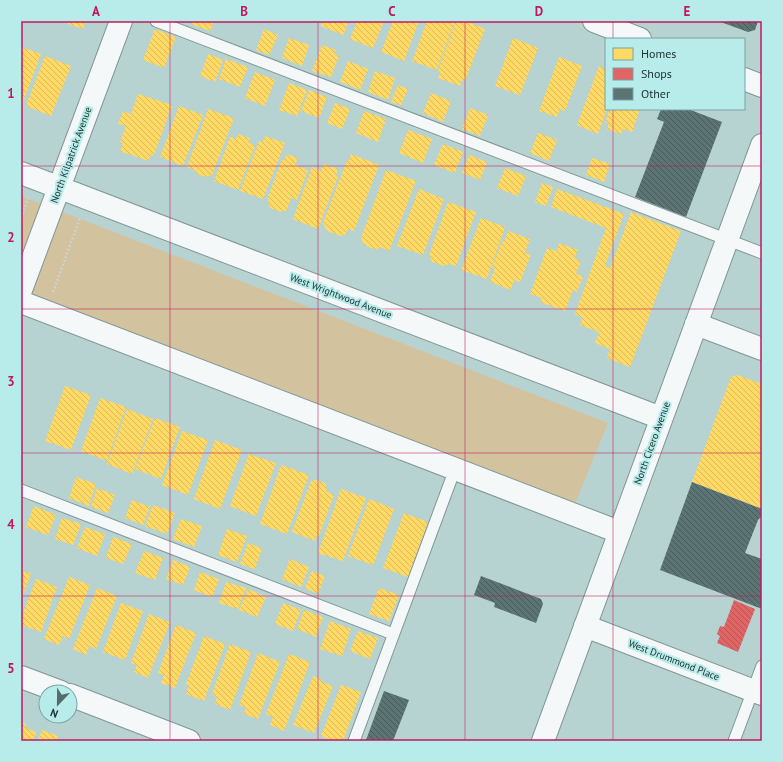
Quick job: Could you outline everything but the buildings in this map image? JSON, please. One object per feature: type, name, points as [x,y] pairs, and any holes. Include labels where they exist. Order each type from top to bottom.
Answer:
[{"type":"street","name":"North Kilpatrick Avenue","points":[[21,290],[121,21]]},
{"type":"street","points":[[594,21],[637,38]]},
{"type":"street","points":[[745,79],[762,86]]},
{"type":"street","name":"North Cicero Avenue","points":[[543,741],[762,145]]},
{"type":"street","name":"West Wrightwood Avenue","points":[[21,173],[661,418]]},
{"type":"street","points":[[21,302],[619,532]]},
{"type":"street","points":[[696,324],[762,349]]},
{"type":"street","name":"West Drummond Place","points":[[585,626],[758,692]]},
{"type":"street","points":[[21,676],[41,684]]},
{"type":"street","points":[[78,698],[189,741]]},
{"type":"lane","points":[[156,21],[762,253]]},
{"type":"lane","points":[[354,741],[455,469]]},
{"type":"lane","points":[[21,490],[393,634]]},
{"type":"lane","points":[[734,741],[758,692],[762,666]]},
{"type":"path","points":[[21,218],[30,193]]},
{"type":"path","points":[[53,293],[82,214]]},
{"type":"shaded area","points":[[21,196],[608,423],[575,504],[21,289]]}]
